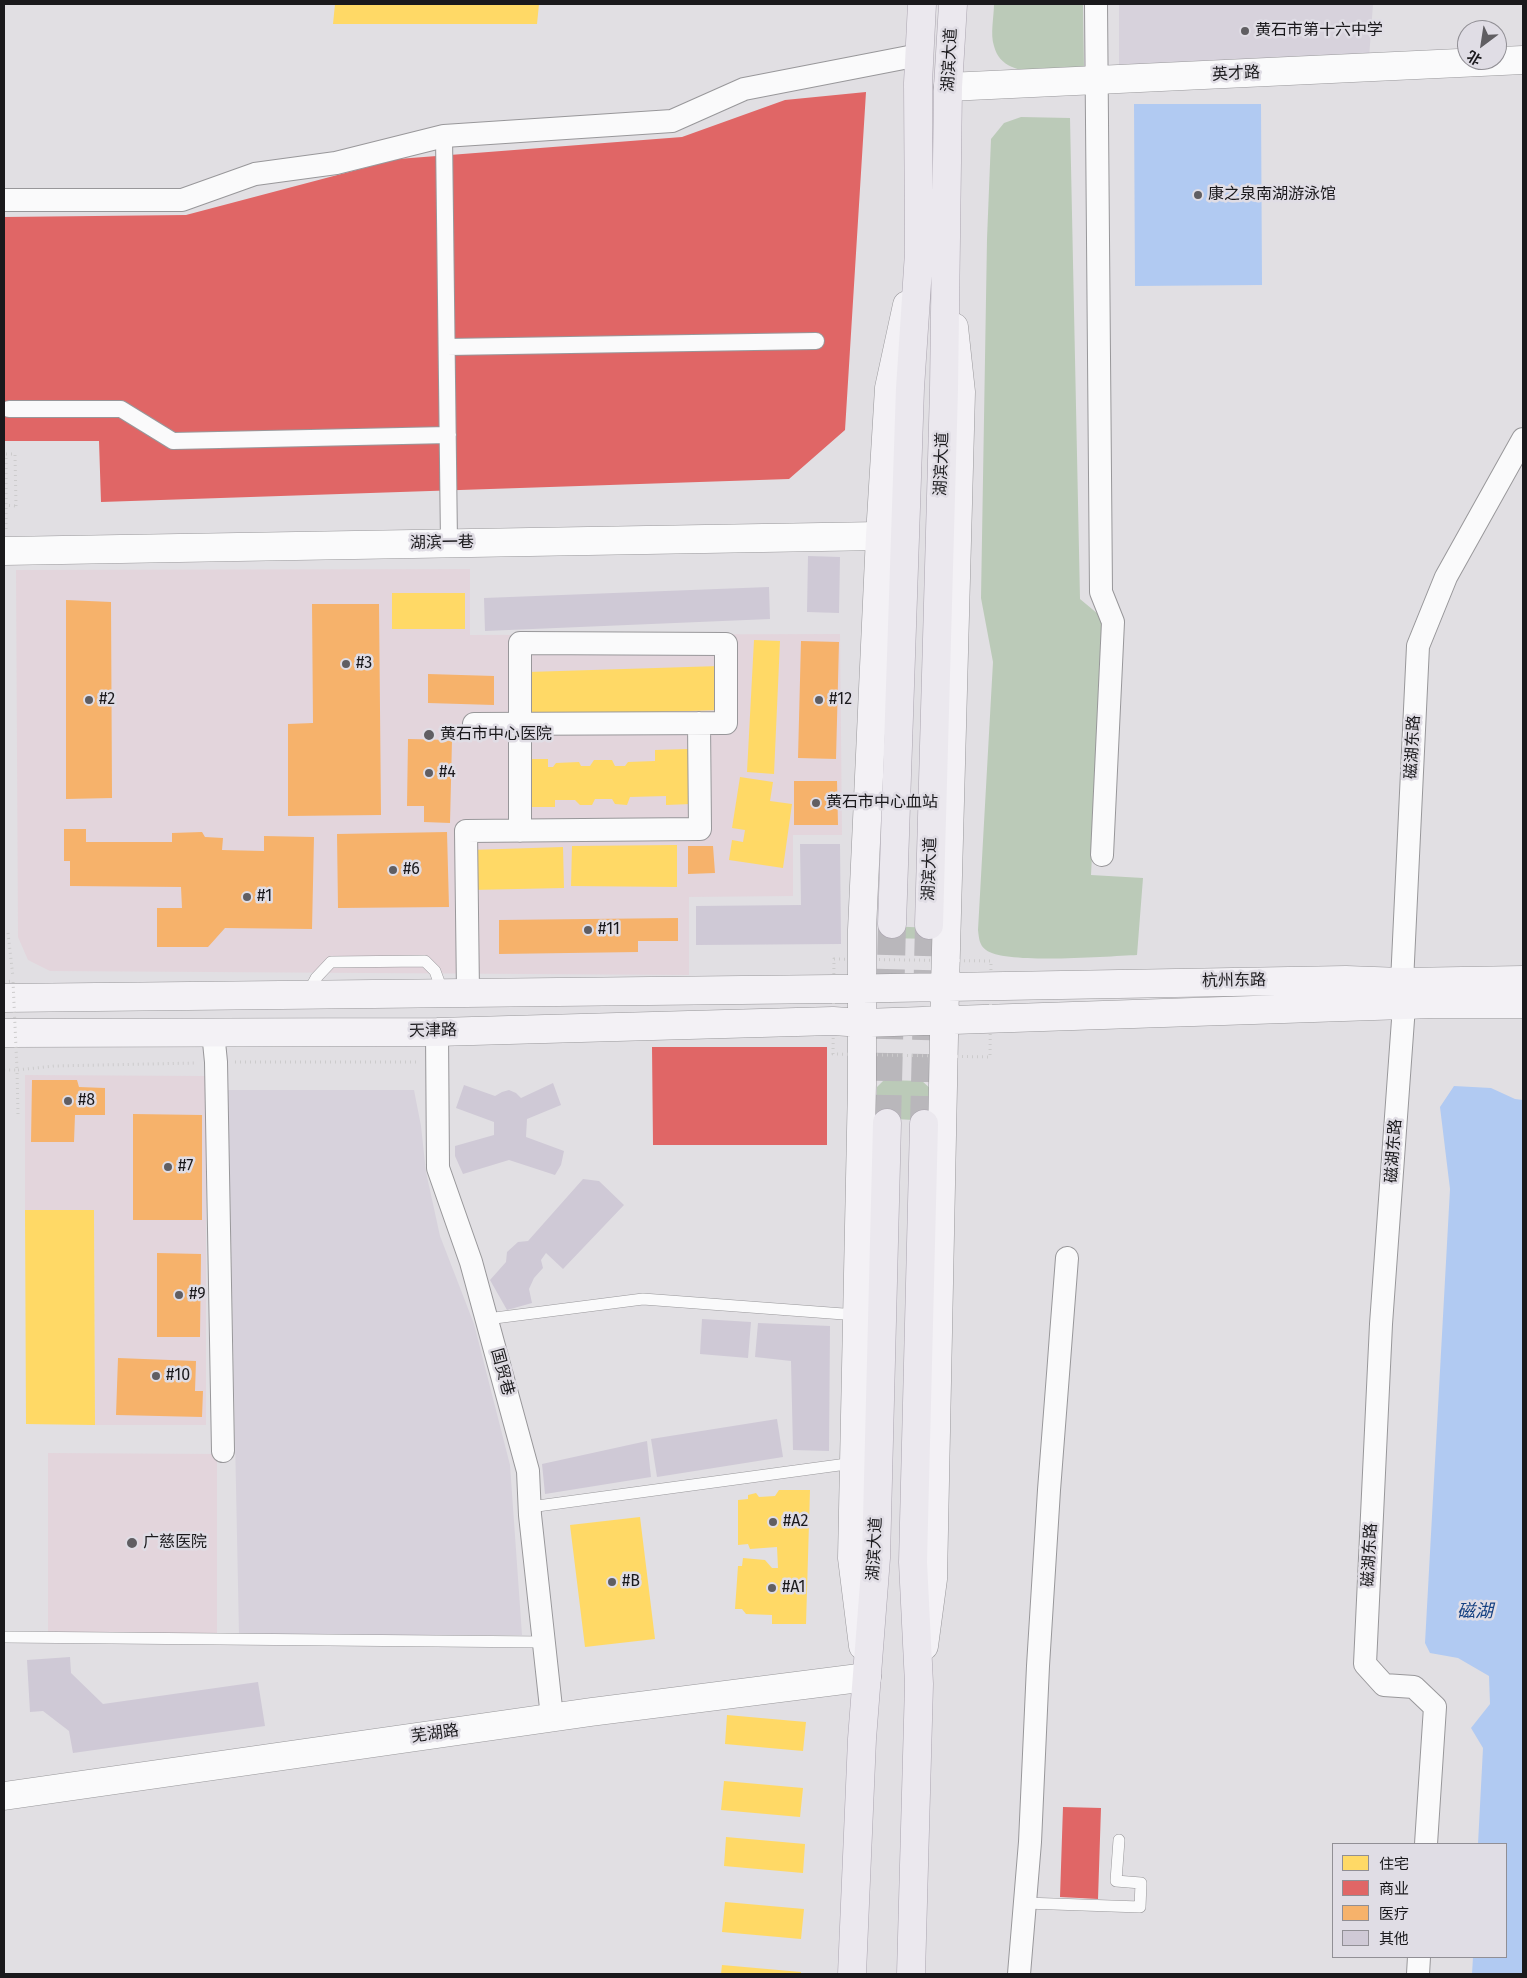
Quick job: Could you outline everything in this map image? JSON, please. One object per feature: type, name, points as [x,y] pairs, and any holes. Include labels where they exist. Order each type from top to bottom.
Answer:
[{"type":"main road","name":"湖滨大道","points":[[892,924],[910,388],[919,253],[919,55],[922,4]]},
{"type":"main road","name":"湖滨大道","points":[[929,925],[944,389],[948,87],[953,4]]},
{"type":"main road","points":[[919,1684],[933,1579],[945,1021],[944,987],[961,392],[946,246]]},
{"type":"main road","points":[[867,1677],[852,1558],[863,1023],[862,930],[880,536],[889,388],[919,253]]},
{"type":"main road","name":"杭州东路","points":[[863,989],[990,985],[1346,980],[1403,994],[1523,1004]]},
{"type":"main road","name":"杭州东路","points":[[863,1023],[945,1021],[1403,994],[1523,980]]},
{"type":"main road","points":[[13,987],[308,995],[863,989]]},
{"type":"main road","name":"天津路","points":[[4,1033],[437,1032],[833,1021],[863,1023]]},
{"type":"main road","name":"湖滨大道","points":[[852,1974],[862,1749],[876,1558],[887,1123]]},
{"type":"main road","points":[[910,1974],[919,1684],[913,1562],[924,1124]]},
{"type":"street","points":[[1096,4],[1101,592],[1113,622],[1102,855]]},
{"type":"street","points":[[4,200],[182,200],[255,174],[336,163],[444,136],[672,121],[744,89],[919,55]]},
{"type":"street","name":"英才路","points":[[948,87],[1523,60]]},
{"type":"street","points":[[444,136],[449,543]]},
{"type":"street","points":[[447,347],[816,342]]},
{"type":"street","points":[[9,409],[121,409],[173,441],[448,434]]},
{"type":"street","name":"磁湖东路","points":[[1426,1843],[1435,1707],[1414,1688],[1384,1685],[1365,1664],[1381,1324],[1403,994],[1418,646],[1446,577],[1523,439]]},
{"type":"street","name":"湖滨一巷","points":[[5,551],[880,536]]},
{"type":"street","points":[[474,724],[520,724],[726,723],[726,644],[520,643],[520,724],[520,831]]},
{"type":"street","points":[[455,993],[466,831],[700,830],[699,723]]},
{"type":"street","points":[[213,1032],[216,1062],[223,1450]]},
{"type":"street","name":"国贸巷","points":[[437,1032],[438,1168],[472,1262],[528,1471],[530,1507],[552,1717]]},
{"type":"street","points":[[1019,1974],[1025,1903],[1049,1490],[1067,1258]]},
{"type":"street","name":"芜湖路","points":[[4,1796],[552,1717],[867,1677]]},
{"type":"street","points":[[1418,1974],[1419,1958]]},
{"type":"lane","points":[[487,1319],[643,1299],[857,1316]]},
{"type":"lane","points":[[530,1507],[854,1463]]},
{"type":"lane","points":[[4,1637],[544,1642]]},
{"type":"lane","points":[[1025,1903],[1140,1907],[1141,1883],[1116,1881],[1119,1840]]},
{"type":"path","points":[[4,506],[16,506],[15,454],[6,454],[5,551]]},
{"type":"path","points":[[8,933],[13,987],[18,1114]]},
{"type":"path","points":[[4,982],[13,987]]},
{"type":"path","points":[[4,1070],[54,1066],[216,1062],[438,1062]]},
{"type":"shaded area","name":"黄石市第十六中学","points":[[1119,4],[1373,4],[1369,58],[1119,68]]},
{"type":"shaded area","name":"黄石市中心医院","points":[[470,569],[470,635],[840,634],[842,835],[793,835],[793,896],[689,897],[689,975],[50,971],[28,960],[18,937],[16,570]]},
{"type":"shaded area","points":[[25,1075],[206,1076],[206,1425],[95,1425],[94,1211],[25,1210]]},
{"type":"shaded area","points":[[228,1090],[414,1090],[421,1126],[426,1172],[440,1236],[474,1324],[510,1465],[522,1635],[239,1635]]},
{"type":"shaded area","name":"广慈医院","points":[[48,1453],[217,1454],[217,1634],[48,1633]]},
{"type":"green space","points":[[994,4],[1083,4],[1084,69],[1046,72],[1019,69],[1008,65],[999,57],[994,46],[992,31]]},
{"type":"green space","points":[[1021,117],[1070,118],[1080,599],[1104,619],[1091,875],[1143,878],[1137,955],[1035,958],[997,955],[984,948],[981,944],[978,930],[993,662],[981,598],[987,239],[991,139],[1004,123]]},
{"type":"green space","points":[[886,926],[933,928],[933,939],[886,938]]},
{"type":"green space","points":[[884,1080],[922,1081],[932,1090],[932,1121],[876,1118],[877,1087]]},
{"type":"water","name":"康之泉南湖游泳馆","points":[[1134,104],[1261,104],[1262,285],[1135,286]]},
{"type":"water","name":"磁湖","points":[[1454,1086],[1491,1088],[1515,1099],[1523,1100],[1523,1974],[1472,1974],[1473,1958],[1507,1958],[1507,1843],[1478,1843],[1483,1748],[1471,1728],[1490,1704],[1489,1676],[1458,1658],[1430,1653],[1425,1643],[1450,1189],[1440,1107]]},
{"type":"building: 住宅","points":[[335,4],[539,4],[537,24],[333,24]]},
{"type":"building: 住宅","points":[[392,593],[465,593],[465,629],[392,629]]},
{"type":"building: 住宅","points":[[754,640],[780,641],[774,774],[747,772]]},
{"type":"building: 住宅","points":[[720,666],[722,710],[529,716],[528,672]]},
{"type":"building: 住宅","points":[[689,749],[691,804],[666,805],[666,796],[630,797],[627,805],[615,804],[612,799],[595,799],[592,805],[580,805],[575,800],[555,800],[555,807],[527,807],[527,759],[548,759],[548,767],[553,767],[556,763],[579,762],[581,766],[590,766],[594,760],[612,760],[615,766],[625,766],[628,762],[655,761],[655,750]]},
{"type":"building: 住宅","points":[[740,777],[773,782],[770,801],[792,804],[783,868],[729,860],[732,840],[743,842],[745,830],[732,828]]},
{"type":"building: 住宅","points":[[677,845],[677,887],[571,886],[572,846]]},
{"type":"building: 住宅","points":[[563,847],[564,888],[471,890],[470,850]]},
{"type":"building: 住宅","points":[[25,1210],[94,1210],[95,1425],[26,1424]]},
{"type":"building: 住宅","points":[[779,1490],[810,1490],[806,1624],[772,1624],[772,1615],[746,1614],[742,1609],[735,1609],[738,1566],[742,1566],[743,1558],[765,1560],[772,1568],[778,1568],[777,1547],[750,1549],[748,1544],[738,1545],[738,1500],[748,1499],[748,1495],[756,1493],[759,1497],[775,1496]]},
{"type":"building: 住宅","name":"#B","points":[[640,1517],[655,1639],[585,1647],[570,1525]]},
{"type":"building: 住宅","points":[[727,1715],[806,1722],[803,1751],[725,1744]]},
{"type":"building: 住宅","points":[[724,1781],[803,1788],[800,1817],[721,1810]]},
{"type":"building: 住宅","points":[[726,1837],[805,1844],[803,1873],[724,1866]]},
{"type":"building: 住宅","points":[[725,1902],[804,1909],[801,1939],[722,1932]]},
{"type":"building: 住宅","points":[[722,1965],[801,1972],[801,1974],[721,1974]]},
{"type":"building: 商业","points":[[866,92],[845,430],[789,479],[101,502],[99,441],[4,441],[4,217],[186,215],[398,159],[682,137],[785,100]]},
{"type":"building: 商业","points":[[652,1047],[827,1047],[827,1145],[653,1145]]},
{"type":"building: 商业","points":[[1063,1807],[1101,1808],[1098,1899],[1060,1897]]},
{"type":"building: 医疗","name":"#2","points":[[66,600],[111,602],[112,798],[66,799]]},
{"type":"building: 医疗","name":"#3","points":[[312,604],[379,604],[381,815],[288,816],[288,724],[313,723]]},
{"type":"building: 医疗","name":"#12","points":[[801,641],[839,642],[836,759],[798,758]]},
{"type":"building: 医疗","points":[[428,674],[494,676],[494,705],[428,703]]},
{"type":"building: 医疗","name":"#4","points":[[408,739],[452,740],[450,823],[424,822],[424,806],[407,806]]},
{"type":"building: 医疗","name":"黄石市中心血站","points":[[794,781],[837,781],[838,825],[794,825]]},
{"type":"building: 医疗","name":"#1","points":[[64,829],[86,829],[86,842],[172,842],[172,833],[202,832],[205,837],[223,838],[222,850],[264,851],[264,836],[314,837],[312,929],[225,928],[208,947],[157,947],[157,908],[182,908],[181,887],[70,886],[70,861],[64,861]]},
{"type":"building: 医疗","name":"#6","points":[[447,832],[449,907],[338,908],[337,834]]},
{"type":"building: 医疗","points":[[688,846],[713,846],[715,873],[688,874]]},
{"type":"building: 医疗","name":"#11","points":[[678,918],[678,941],[638,941],[638,952],[499,954],[499,920]]},
{"type":"building: 医疗","name":"#8","points":[[32,1080],[77,1080],[79,1087],[105,1088],[105,1115],[75,1115],[74,1142],[31,1142]]},
{"type":"building: 医疗","name":"#7","points":[[133,1114],[202,1115],[202,1220],[133,1220]]},
{"type":"building: 医疗","name":"#9","points":[[157,1253],[201,1254],[200,1337],[157,1337]]},
{"type":"building: 医疗","name":"#10","points":[[118,1358],[196,1361],[195,1391],[203,1391],[202,1417],[116,1415]]},
{"type":"building: 其他","points":[[808,556],[840,557],[839,613],[807,612]]},
{"type":"building: 其他","points":[[769,587],[770,619],[485,631],[484,598]]},
{"type":"building: 其他","points":[[800,844],[840,844],[841,944],[696,945],[696,906],[801,905]]},
{"type":"building: 其他","points":[[553,1083],[561,1105],[527,1119],[526,1137],[564,1151],[561,1165],[555,1175],[509,1160],[463,1174],[455,1156],[455,1146],[494,1135],[494,1122],[456,1108],[464,1085],[495,1096],[509,1090],[521,1098]]},
{"type":"building: 其他","points":[[583,1179],[599,1181],[624,1205],[563,1269],[546,1253],[541,1260],[543,1268],[534,1278],[529,1289],[532,1303],[507,1310],[490,1280],[506,1262],[507,1252],[518,1242],[528,1241]]},
{"type":"building: 其他","points":[[702,1319],[751,1322],[748,1358],[700,1354]]},
{"type":"building: 其他","points":[[758,1323],[830,1326],[829,1451],[793,1450],[791,1361],[755,1357]]},
{"type":"building: 其他","points":[[777,1419],[783,1457],[657,1477],[651,1439]]},
{"type":"building: 其他","points":[[647,1441],[651,1477],[545,1494],[542,1464]]},
{"type":"building: 其他","points":[[70,1657],[71,1673],[103,1704],[258,1682],[265,1726],[73,1753],[69,1731],[43,1711],[30,1712],[27,1660]]},
{"type":"tunnel","points":[[887,1123],[892,924]]},
{"type":"tunnel","points":[[924,1124],[929,925]]},
{"type":"place","name":"黄石市第十六中学","points":[[1245,31]]},
{"type":"place","name":"康之泉南湖游泳馆","points":[[1198,195]]},
{"type":"place","name":"#3","points":[[346,664]]},
{"type":"place","name":"#2","points":[[89,700]]},
{"type":"place","name":"#12","points":[[819,700]]},
{"type":"place","name":"黄石市中心医院","points":[[429,735]]},
{"type":"place","name":"#4","points":[[429,773]]},
{"type":"place","name":"黄石市中心血站","points":[[816,803]]},
{"type":"place","name":"#6","points":[[393,870]]},
{"type":"place","name":"#1","points":[[247,897]]},
{"type":"place","name":"#11","points":[[588,930]]},
{"type":"place","name":"#8","points":[[68,1101]]},
{"type":"place","name":"#7","points":[[168,1167]]},
{"type":"place","name":"#9","points":[[179,1295]]},
{"type":"place","name":"#10","points":[[156,1376]]},
{"type":"place","name":"#A2","points":[[773,1522]]},
{"type":"place","name":"广慈医院","points":[[132,1543]]},
{"type":"place","name":"#B","points":[[612,1582]]},
{"type":"place","name":"#A1","points":[[772,1588]]}]
